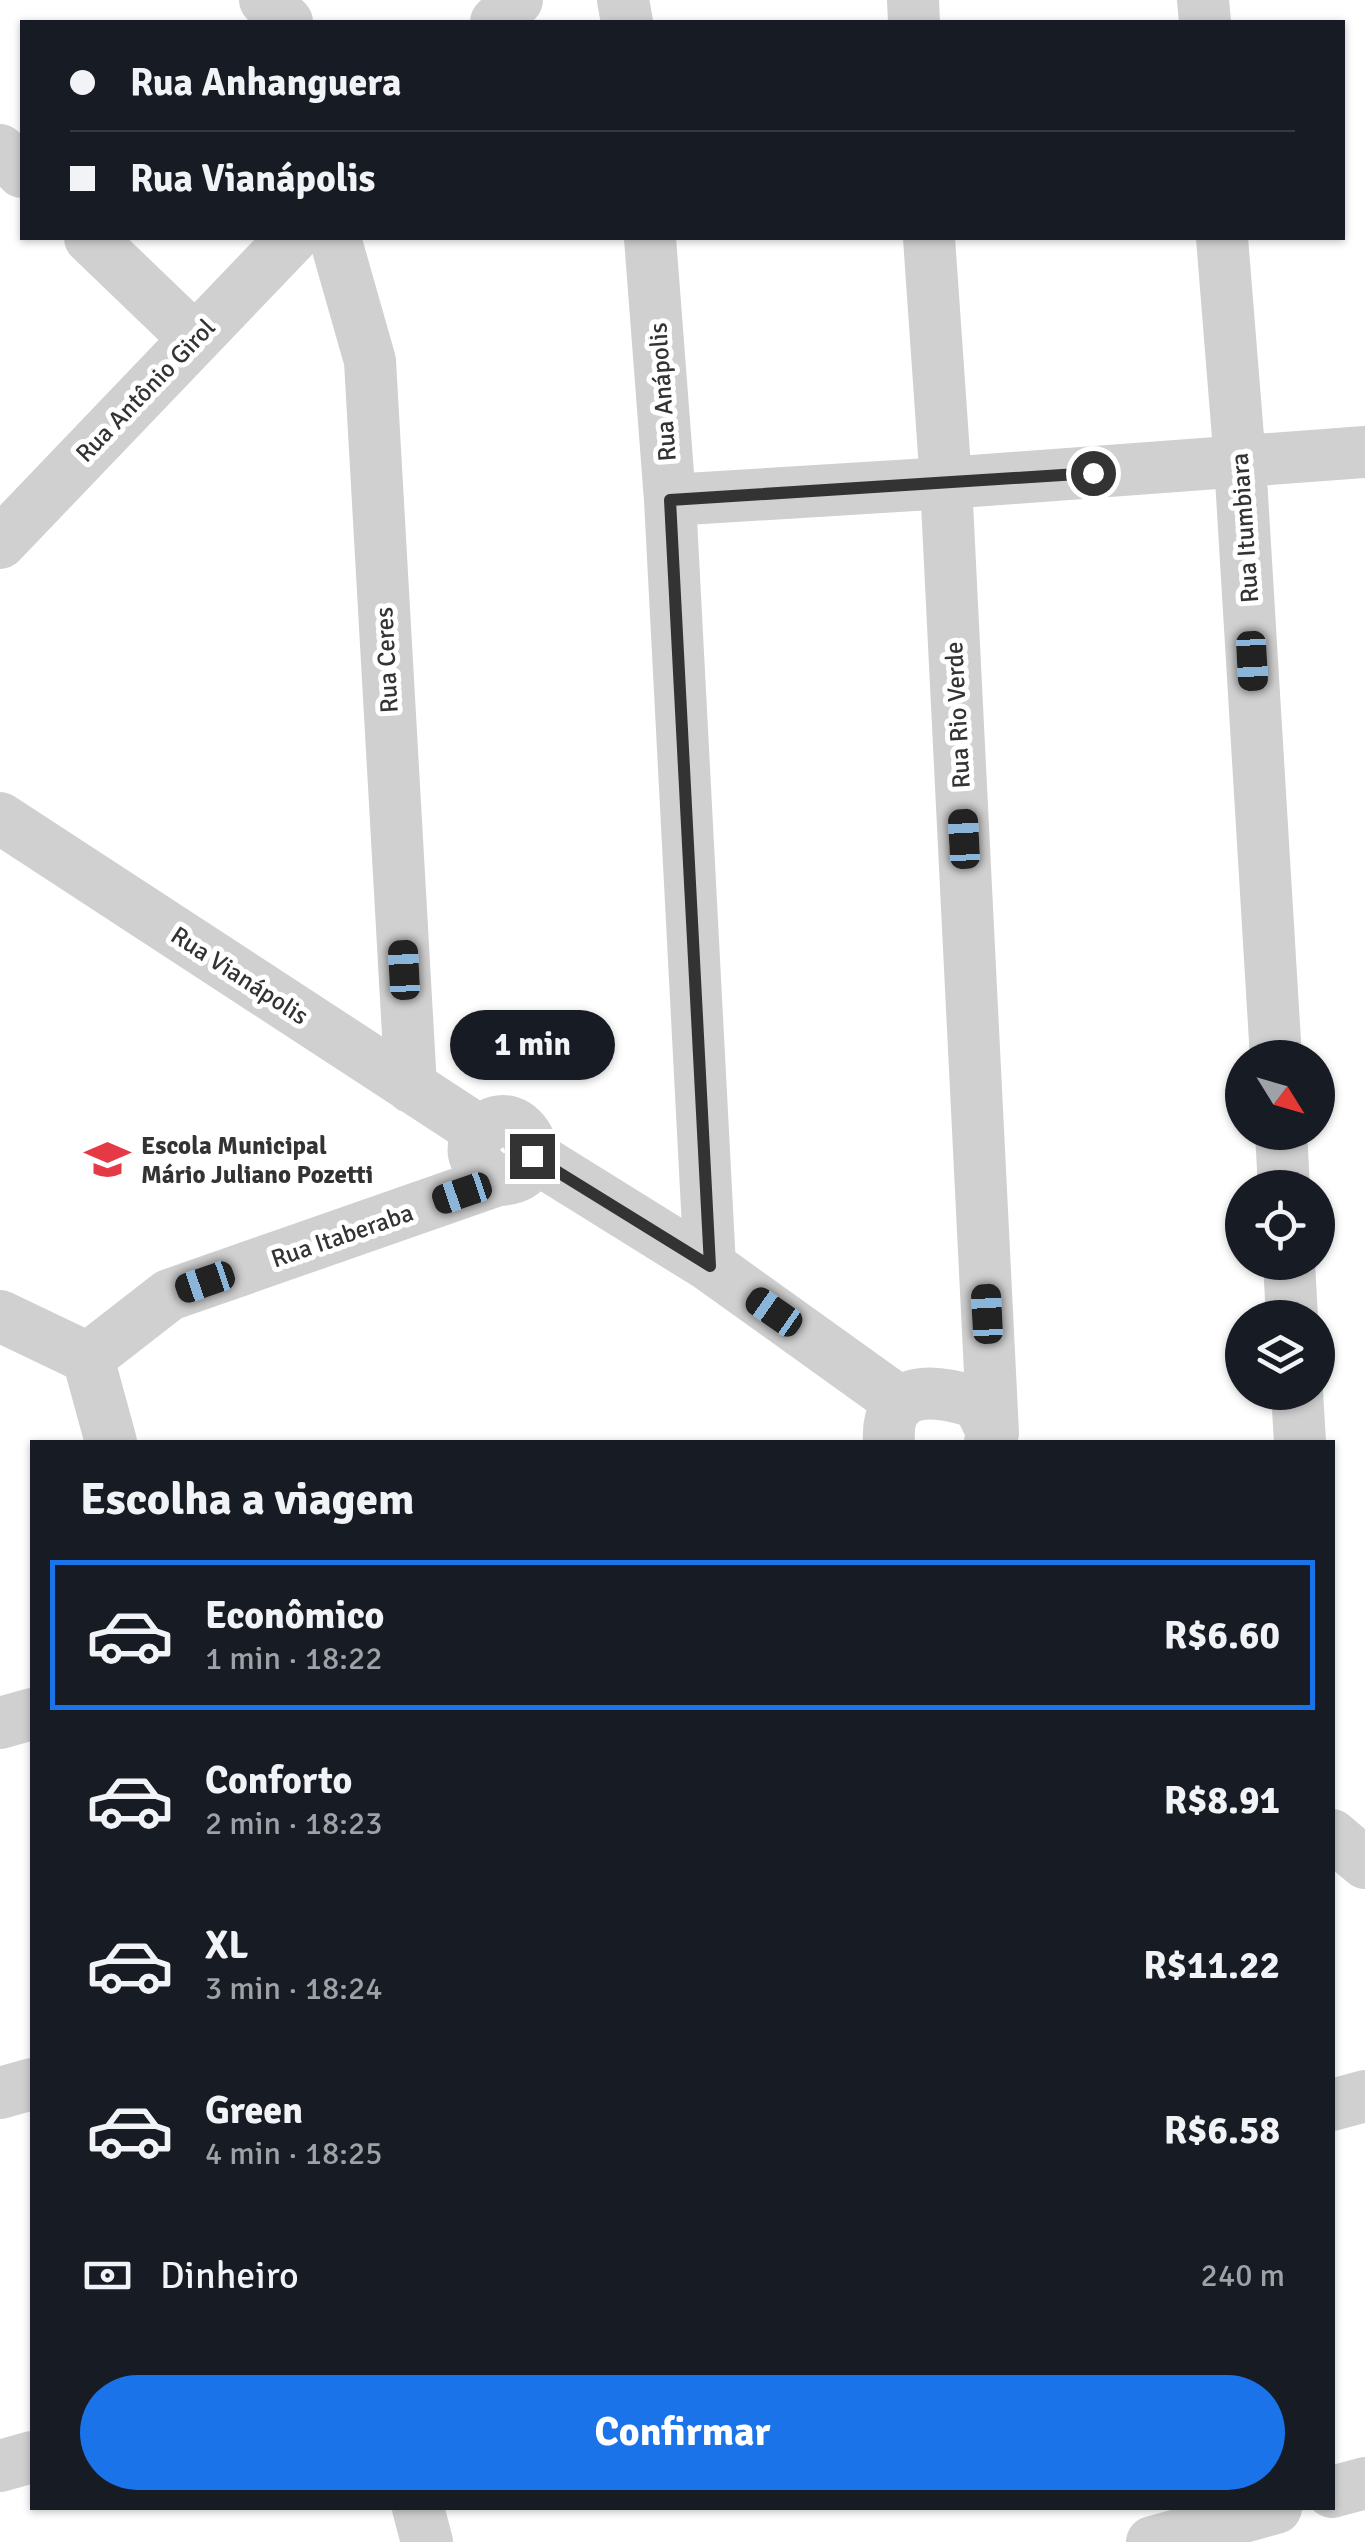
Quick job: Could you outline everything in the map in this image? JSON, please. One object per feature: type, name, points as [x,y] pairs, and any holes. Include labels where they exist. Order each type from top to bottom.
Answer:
[{"type":"street","points":[[265,0],[285,20]]},
{"type":"street","points":[[498,20],[518,0]]},
{"type":"street","points":[[0,150],[20,170]]},
{"type":"street","points":[[92,240],[194,338]]},
{"type":"street","name":"Rua Antônio Girol","points":[[0,543],[290,240]]},
{"type":"street","name":"Rua Ceres","points":[[336,240],[370,361],[411,1088]]},
{"type":"street","name":"Rua Anápolis","points":[[650,240],[670,500],[710,1266]]},
{"type":"street","name":"Rua Rio Verde","points":[[929,240],[946,483],[991,1438]]},
{"type":"street","name":"Rua Itumbiara","points":[[1222,240],[1240,462],[1275,1040]]},
{"type":"street","points":[[670,500],[1365,452]]},
{"type":"street","name":"Rua Vianápolis","points":[[0,818],[411,1088],[504,1156],[710,1266],[895,1423]]},
{"type":"street","name":"Rua Itaberaba","points":[[88,1358],[169,1295],[504,1156]]},
{"type":"street","points":[[0,1316],[88,1358],[110,1440]]},
{"type":"street","points":[[895,1423],[915,1393],[951,1394],[978,1403],[991,1438]]},
{"type":"street","points":[[1297,1410],[1300,1440]]},
{"type":"street","points":[[0,1724],[30,1715]]},
{"type":"street","points":[[1335,1838],[1365,1863]]},
{"type":"street","points":[[0,2093],[30,2085]]},
{"type":"street","points":[[1335,2104],[1365,2096]]},
{"type":"street","points":[[0,2466],[30,2458]]},
{"type":"street","points":[[1335,2491],[1365,2483]]},
{"type":"street","points":[[419,2510],[427,2542]]},
{"type":"street","points":[[1152,2542],[1269,2510]]},
{"type":"place","name":"Escola Municipal Mário Juliano Pozetti","points":[[108,1159]]},
{"type":"route","points":[[532,1156],[710,1266],[670,500],[1093,473]]}]
